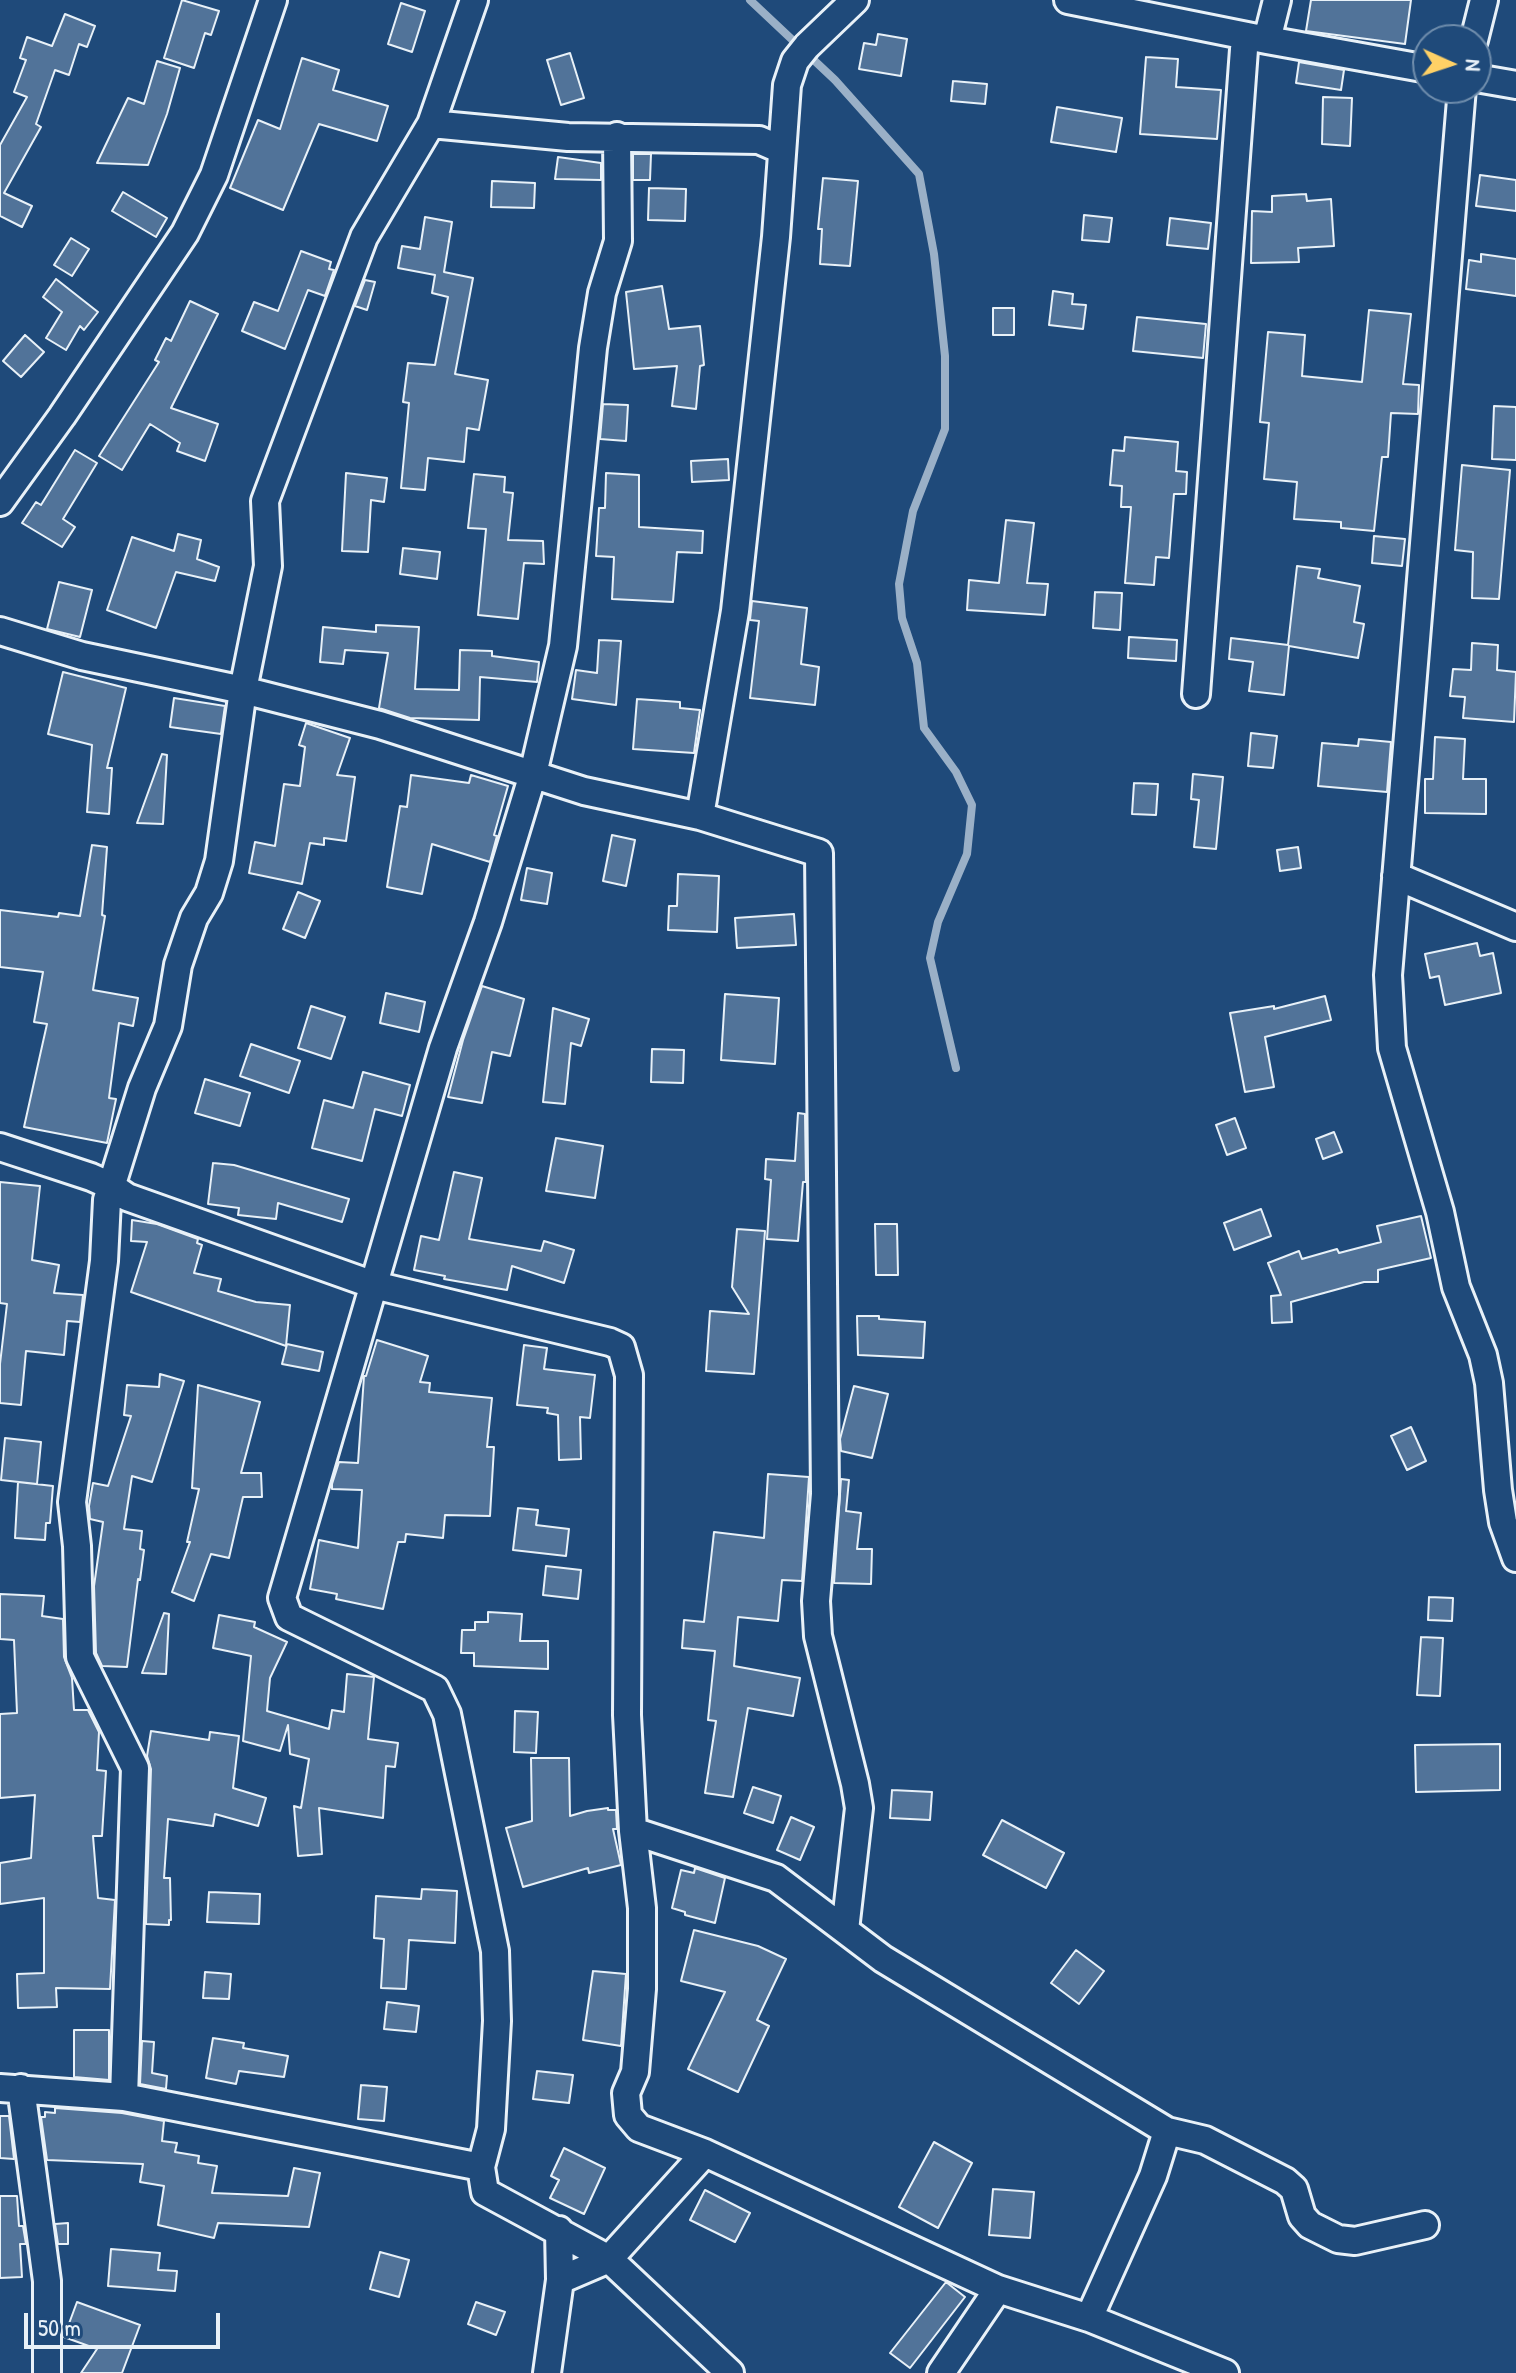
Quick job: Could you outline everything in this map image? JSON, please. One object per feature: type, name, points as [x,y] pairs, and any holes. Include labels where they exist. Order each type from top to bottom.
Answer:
[{"type":"street","points":[[0,502],[185,233],[214,175],[273,0]]},
{"type":"street","points":[[124,2097],[135,1768],[80,1657],[77,1546],[72,1502],[104,1261],[107,1200],[142,1088],[168,1026],[178,965],[194,918],[209,893],[219,861],[243,690],[268,566],[265,501],[364,237],[431,124],[474,0]]},
{"type":"street","points":[[700,816],[735,611],[776,237],[771,145],[785,117],[787,85],[801,53],[855,0]]},
{"type":"street","points":[[1068,0],[1412,66]]},
{"type":"street","points":[[1196,694],[1256,38],[1277,0]]},
{"type":"street","points":[[1478,24],[1484,0]]},
{"type":"street","points":[[1492,81],[1516,85]]},
{"type":"street","points":[[1461,104],[1388,975],[1392,1048],[1440,1212],[1456,1287],[1483,1355],[1489,1383],[1503,1522],[1516,1558]]},
{"type":"street","points":[[431,124],[568,137],[617,136],[771,145]]},
{"type":"street","points":[[617,136],[618,241],[602,293],[593,348],[563,646],[533,774],[488,922],[443,1048],[282,1598],[289,1617],[435,1689],[447,1714],[495,1951],[497,2021],[491,2129],[481,2167],[485,2192],[609,2259],[730,2373]]},
{"type":"street","points":[[0,631],[82,656],[243,690],[380,725],[609,797],[700,816],[819,853],[825,1494],[816,1601],[818,1636],[859,1808],[845,1930]]},
{"type":"street","points":[[1396,876],[1516,927]]},
{"type":"street","points":[[0,1147],[111,1186],[127,1197],[374,1285],[621,1347],[629,1375],[627,1715],[633,1831],[642,1908],[642,1989],[635,2072],[626,2093],[628,2115],[639,2128],[705,2153],[998,2289],[1089,2318],[1225,2373]]},
{"type":"street","points":[[633,1831],[776,1878],[883,1959],[1167,2131],[1205,2140],[1285,2181],[1294,2189],[1302,2216],[1310,2225],[1338,2239],[1355,2241],[1425,2225]]},
{"type":"street","points":[[47,2373],[47,2281],[10,2088],[124,2097],[481,2167]]},
{"type":"street","points":[[1089,2318],[1153,2176],[1167,2131]]},
{"type":"street","points":[[560,2280],[609,2259],[705,2153]]},
{"type":"street","points":[[547,2373],[560,2280],[559,2230]]},
{"type":"street","points":[[941,2373],[998,2289]]},
{"type":"building","points":[[182,0],[219,11],[211,35],[205,33],[194,68],[164,58]]},
{"type":"building","points":[[1311,0],[1411,0],[1405,44],[1306,31]]},
{"type":"building","points":[[401,3],[425,11],[412,52],[388,44]]},
{"type":"building","points":[[65,14],[95,26],[87,47],[79,44],[69,75],[55,70],[36,124],[41,127],[4,193],[32,206],[22,227],[0,216],[0,145],[27,97],[14,92],[26,60],[20,58],[27,37],[52,46]]},
{"type":"building","points":[[878,34],[907,39],[901,76],[859,69],[864,43],[876,45]]},
{"type":"building","points":[[570,53],[584,98],[561,105],[547,60]]},
{"type":"building","points":[[1146,57],[1178,59],[1176,87],[1221,90],[1217,139],[1140,134]]},
{"type":"building","points":[[302,58],[339,70],[333,90],[388,106],[377,141],[319,124],[283,210],[230,188],[258,120],[280,129]]},
{"type":"building","points":[[157,61],[180,68],[148,165],[97,163],[128,98],[144,104]]},
{"type":"building","points":[[1299,62],[1344,70],[1341,90],[1296,83]]},
{"type":"building","points":[[953,81],[987,84],[985,104],[951,101]]},
{"type":"building","points":[[1323,97],[1352,98],[1350,146],[1322,144]]},
{"type":"building","points":[[1057,107],[1122,118],[1116,152],[1051,142]]},
{"type":"building","points":[[633,154],[651,154],[650,180],[633,180]]},
{"type":"building","points":[[558,157],[601,163],[601,180],[555,179]]},
{"type":"building","points":[[1480,175],[1516,180],[1516,211],[1476,206]]},
{"type":"building","points":[[823,178],[858,181],[850,266],[820,264],[822,229],[818,229]]},
{"type":"building","points":[[492,181],[535,183],[534,208],[491,207]]},
{"type":"building","points":[[649,188],[686,189],[685,221],[648,220]]},
{"type":"building","points":[[123,192],[167,218],[156,237],[112,211]]},
{"type":"building","points":[[1306,194],[1307,201],[1331,199],[1334,246],[1298,248],[1299,262],[1251,263],[1252,211],[1272,212],[1272,196]]},
{"type":"building","points":[[1084,215],[1112,218],[1109,242],[1082,240]]},
{"type":"building","points":[[425,217],[452,222],[444,272],[473,278],[455,374],[488,380],[479,430],[467,428],[464,462],[428,458],[425,490],[401,488],[409,403],[403,402],[408,363],[435,365],[448,297],[432,293],[435,275],[398,268],[402,246],[420,249]]},
{"type":"building","points":[[1170,218],[1211,223],[1208,249],[1167,245]]},
{"type":"building","points":[[71,238],[89,249],[72,276],[54,265]]},
{"type":"building","points":[[301,251],[331,262],[329,269],[334,270],[325,296],[308,290],[285,349],[242,331],[254,302],[278,311]]},
{"type":"building","points":[[1481,254],[1516,259],[1516,296],[1466,289],[1469,260],[1481,262]]},
{"type":"building","points":[[56,279],[98,312],[84,330],[80,326],[66,350],[46,338],[62,312],[43,297]]},
{"type":"building","points":[[365,280],[375,282],[367,310],[355,306]]},
{"type":"building","points":[[662,286],[669,329],[700,326],[704,365],[700,366],[696,409],[672,406],[677,366],[634,369],[626,292]]},
{"type":"building","points":[[1053,291],[1073,294],[1072,304],[1086,305],[1083,329],[1049,325]]},
{"type":"building","points":[[190,301],[218,314],[171,408],[218,424],[205,461],[177,451],[180,443],[150,424],[122,470],[99,456],[159,362],[155,360],[166,338],[171,341]]},
{"type":"building","points":[[993,308],[1014,308],[1014,335],[993,335]]},
{"type":"building","points":[[1369,310],[1411,314],[1403,384],[1419,385],[1418,414],[1391,413],[1388,457],[1382,457],[1374,531],[1341,528],[1341,522],[1294,519],[1297,482],[1264,479],[1269,423],[1260,422],[1268,332],[1305,335],[1302,376],[1362,382]]},
{"type":"building","points":[[1137,317],[1206,324],[1203,358],[1133,351]]},
{"type":"building","points":[[25,335],[44,352],[21,377],[3,361]]},
{"type":"building","points":[[603,404],[628,405],[626,441],[600,439]]},
{"type":"building","points":[[1494,406],[1516,407],[1516,460],[1492,459]]},
{"type":"building","points":[[1125,437],[1178,442],[1176,471],[1187,472],[1186,494],[1174,494],[1169,558],[1156,557],[1154,585],[1125,583],[1131,507],[1121,507],[1122,486],[1110,485],[1113,450],[1124,451]]},
{"type":"building","points":[[75,450],[97,463],[63,519],[75,527],[62,547],[22,523],[36,502],[41,505]]},
{"type":"building","points":[[728,459],[729,480],[692,482],[691,461]]},
{"type":"building","points":[[1462,465],[1510,470],[1499,599],[1472,598],[1473,552],[1455,550]]},
{"type":"building","points":[[346,473],[387,478],[384,502],[371,500],[368,552],[342,551]]},
{"type":"building","points":[[606,473],[639,475],[639,527],[703,531],[702,553],[677,552],[673,602],[612,599],[614,557],[596,556],[599,508],[605,508]]},
{"type":"building","points":[[474,474],[505,477],[504,492],[513,493],[508,540],[543,541],[544,564],[524,563],[518,619],[478,615],[486,529],[468,528]]},
{"type":"building","points":[[1006,520],[1034,523],[1027,583],[1048,584],[1045,615],[967,610],[969,580],[999,583]]},
{"type":"building","points":[[178,534],[201,540],[197,559],[219,567],[215,581],[176,572],[156,628],[107,610],[132,537],[174,551]]},
{"type":"building","points":[[1374,536],[1405,539],[1402,566],[1372,563]]},
{"type":"building","points":[[403,548],[440,552],[437,579],[400,574]]},
{"type":"building","points":[[1297,566],[1320,569],[1318,578],[1360,586],[1354,622],[1364,624],[1358,658],[1289,646],[1284,695],[1249,691],[1253,662],[1229,659],[1231,638],[1288,645]]},
{"type":"building","points":[[59,582],[92,590],[80,637],[47,629]]},
{"type":"building","points":[[1095,592],[1122,593],[1120,630],[1093,628]]},
{"type":"building","points":[[752,601],[807,608],[801,664],[819,667],[815,705],[750,698],[759,621],[750,620]]},
{"type":"building","points":[[376,625],[419,627],[415,689],[459,690],[460,650],[492,651],[492,656],[539,662],[537,682],[480,677],[479,720],[410,718],[379,708],[388,653],[345,650],[343,664],[320,662],[323,627],[376,632]]},
{"type":"building","points":[[1129,637],[1177,640],[1176,661],[1128,658]]},
{"type":"building","points":[[599,640],[621,641],[616,705],[572,699],[576,670],[597,673]]},
{"type":"building","points":[[1472,643],[1498,645],[1497,670],[1516,672],[1514,722],[1463,718],[1465,697],[1450,696],[1453,669],[1471,670]]},
{"type":"building","points":[[63,672],[126,688],[107,768],[112,768],[109,814],[87,812],[92,745],[48,734]]},
{"type":"building","points":[[174,698],[225,706],[221,734],[170,727]]},
{"type":"building","points":[[637,699],[680,702],[680,708],[700,710],[694,753],[633,749]]},
{"type":"building","points":[[306,723],[350,738],[337,775],[355,777],[346,841],[324,838],[324,845],[310,843],[302,884],[249,873],[255,842],[275,846],[284,784],[300,786],[305,747],[299,745]]},
{"type":"building","points":[[1251,733],[1277,736],[1273,768],[1248,766]]},
{"type":"building","points":[[1435,737],[1465,739],[1463,779],[1486,779],[1486,814],[1425,813],[1425,779],[1433,779]]},
{"type":"building","points":[[1359,739],[1391,742],[1387,792],[1318,786],[1322,743],[1358,746]]},
{"type":"building","points":[[162,754],[167,755],[163,824],[137,823]]},
{"type":"building","points":[[1193,774],[1223,777],[1216,849],[1194,847],[1199,800],[1191,799]]},
{"type":"building","points":[[411,775],[469,783],[471,775],[508,786],[490,862],[432,844],[422,894],[387,887],[400,806],[407,807]]},
{"type":"building","points":[[1134,783],[1158,784],[1156,815],[1132,814]]},
{"type":"building","points":[[612,835],[635,840],[626,886],[603,881]]},
{"type":"building","points":[[92,845],[107,847],[102,915],[105,916],[93,990],[138,998],[133,1026],[119,1023],[109,1098],[116,1099],[107,1143],[24,1127],[47,1024],[34,1022],[43,972],[0,967],[0,910],[58,917],[59,913],[80,916]]},
{"type":"building","points":[[1298,847],[1301,868],[1280,871],[1277,850]]},
{"type":"building","points":[[527,868],[552,873],[547,904],[521,900]]},
{"type":"building","points":[[678,874],[719,876],[717,932],[668,930],[669,906],[677,906]]},
{"type":"building","points":[[298,892],[320,901],[305,938],[283,929]]},
{"type":"building","points":[[794,914],[796,945],[737,948],[735,918]]},
{"type":"building","points":[[1477,943],[1480,956],[1493,953],[1501,993],[1445,1005],[1439,976],[1430,978],[1425,954]]},
{"type":"building","points":[[482,986],[524,999],[510,1056],[492,1052],[482,1103],[448,1097]]},
{"type":"building","points":[[386,993],[425,1002],[419,1032],[380,1023]]},
{"type":"building","points":[[725,994],[779,998],[775,1064],[721,1060]]},
{"type":"building","points":[[1325,996],[1331,1020],[1265,1037],[1274,1087],[1245,1092],[1230,1013],[1274,1006],[1274,1009]]},
{"type":"building","points":[[311,1006],[345,1017],[331,1059],[298,1048]]},
{"type":"building","points":[[553,1008],[589,1019],[581,1046],[571,1043],[565,1104],[543,1102]]},
{"type":"building","points":[[251,1044],[300,1061],[289,1093],[240,1076]]},
{"type":"building","points":[[652,1049],[684,1050],[683,1083],[651,1082]]},
{"type":"building","points":[[363,1072],[410,1085],[402,1116],[375,1109],[362,1161],[312,1148],[324,1100],[353,1108]]},
{"type":"building","points":[[205,1079],[250,1093],[240,1126],[195,1113]]},
{"type":"building","points":[[798,1113],[805,1114],[806,1182],[803,1182],[798,1241],[767,1239],[771,1180],[765,1179],[766,1159],[795,1161]]},
{"type":"building","points":[[1235,1118],[1246,1148],[1227,1155],[1216,1125]]},
{"type":"building","points":[[1334,1132],[1342,1152],[1323,1159],[1316,1139]]},
{"type":"building","points":[[556,1138],[603,1146],[595,1198],[546,1191]]},
{"type":"building","points":[[213,1163],[234,1165],[349,1199],[342,1222],[278,1203],[276,1219],[238,1215],[239,1208],[208,1204]]},
{"type":"building","points":[[454,1172],[482,1178],[469,1239],[541,1251],[544,1241],[574,1250],[564,1283],[512,1266],[507,1290],[444,1279],[445,1276],[414,1270],[421,1236],[439,1240]]},
{"type":"building","points":[[0,1182],[40,1186],[32,1260],[59,1265],[54,1293],[83,1295],[80,1322],[67,1321],[64,1355],[26,1351],[21,1405],[0,1403],[0,1364],[7,1304],[0,1303]]},
{"type":"building","points":[[1261,1209],[1271,1236],[1234,1250],[1224,1223]]},
{"type":"building","points":[[1421,1216],[1431,1258],[1378,1270],[1378,1282],[1364,1282],[1291,1302],[1292,1322],[1272,1323],[1271,1296],[1281,1295],[1268,1263],[1299,1251],[1302,1259],[1337,1249],[1339,1253],[1381,1242],[1377,1226]]},
{"type":"building","points":[[132,1220],[157,1224],[198,1239],[197,1243],[202,1245],[194,1273],[221,1279],[218,1291],[256,1302],[290,1305],[286,1346],[131,1292],[147,1242],[131,1241]]},
{"type":"building","points":[[875,1224],[897,1224],[898,1275],[876,1275]]},
{"type":"building","points":[[737,1229],[765,1231],[754,1374],[706,1371],[710,1311],[749,1314],[732,1287]]},
{"type":"building","points":[[857,1316],[925,1322],[923,1358],[858,1355]]},
{"type":"building","points":[[377,1340],[428,1356],[420,1382],[430,1383],[429,1392],[492,1398],[487,1447],[494,1447],[490,1516],[445,1515],[443,1538],[406,1534],[405,1542],[398,1542],[383,1609],[336,1599],[337,1594],[310,1589],[319,1540],[358,1548],[362,1490],[332,1489],[332,1484],[339,1462],[358,1463],[364,1376]]},
{"type":"building","points":[[287,1344],[323,1352],[319,1371],[282,1364]]},
{"type":"building","points":[[524,1345],[547,1348],[544,1369],[595,1375],[590,1418],[580,1417],[581,1459],[559,1460],[558,1415],[547,1413],[548,1408],[517,1405]]},
{"type":"building","points":[[160,1374],[184,1381],[152,1482],[132,1476],[124,1529],[142,1531],[140,1549],[144,1550],[127,1667],[102,1666],[96,1653],[94,1586],[103,1522],[90,1519],[93,1483],[108,1486],[131,1416],[124,1415],[127,1385],[159,1387]]},
{"type":"building","points":[[198,1385],[260,1402],[241,1473],[261,1473],[262,1497],[243,1497],[229,1558],[211,1554],[194,1601],[172,1592],[190,1542],[187,1542],[199,1489],[192,1488]]},
{"type":"building","points":[[854,1386],[888,1394],[872,1458],[841,1451],[840,1439]]},
{"type":"building","points":[[1411,1427],[1426,1461],[1407,1470],[1391,1436]]},
{"type":"building","points":[[5,1438],[41,1442],[37,1484],[1,1480]]},
{"type":"building","points":[[768,1474],[809,1477],[802,1581],[782,1580],[778,1621],[738,1617],[734,1666],[800,1678],[793,1716],[748,1708],[733,1797],[705,1793],[716,1721],[708,1720],[715,1651],[682,1648],[684,1620],[704,1622],[714,1532],[764,1538]]},
{"type":"building","points":[[841,1479],[849,1480],[846,1511],[861,1513],[857,1549],[872,1549],[871,1584],[834,1583]]},
{"type":"building","points":[[18,1482],[53,1486],[50,1523],[46,1523],[45,1540],[15,1538]]},
{"type":"building","points":[[518,1508],[538,1510],[536,1525],[569,1529],[566,1556],[513,1550]]},
{"type":"building","points":[[546,1566],[581,1570],[578,1599],[543,1595]]},
{"type":"building","points":[[0,1594],[44,1596],[42,1616],[63,1619],[64,1657],[72,1678],[74,1710],[88,1710],[99,1732],[97,1770],[106,1771],[102,1836],[93,1836],[98,1898],[115,1900],[110,1989],[56,1988],[57,2007],[18,2008],[17,1974],[44,1973],[44,1898],[0,1904],[0,1863],[31,1858],[35,1795],[0,1798],[0,1714],[17,1713],[14,1640],[0,1639]]},
{"type":"building","points":[[1429,1597],[1453,1598],[1452,1621],[1428,1620]]},
{"type":"building","points":[[488,1612],[522,1614],[520,1641],[548,1641],[548,1669],[474,1666],[474,1653],[461,1653],[462,1630],[475,1630],[475,1622],[488,1622]]},
{"type":"building","points":[[164,1613],[169,1614],[166,1674],[142,1673]]},
{"type":"building","points":[[219,1615],[255,1622],[254,1627],[287,1642],[270,1678],[267,1711],[329,1729],[332,1710],[344,1712],[347,1674],[374,1677],[368,1739],[398,1743],[395,1767],[386,1766],[383,1818],[319,1808],[322,1854],[298,1856],[294,1806],[301,1808],[309,1759],[290,1754],[288,1725],[280,1751],[243,1741],[251,1656],[213,1648]]},
{"type":"building","points":[[1421,1637],[1443,1638],[1440,1696],[1417,1695]]},
{"type":"building","points":[[515,1711],[538,1712],[536,1753],[514,1752]]},
{"type":"building","points":[[151,1731],[209,1740],[210,1732],[239,1736],[233,1788],[266,1798],[258,1826],[215,1814],[213,1826],[168,1819],[164,1878],[170,1878],[169,1925],[146,1924],[151,1769],[147,1756]]},
{"type":"building","points":[[1500,1744],[1500,1790],[1416,1792],[1415,1745]]},
{"type":"building","points":[[531,1758],[569,1758],[570,1816],[608,1808],[616,1810],[617,1829],[613,1829],[621,1865],[589,1873],[588,1868],[523,1887],[506,1828],[532,1821]]},
{"type":"building","points":[[753,1787],[781,1796],[773,1823],[744,1813]]},
{"type":"building","points":[[892,1790],[932,1792],[930,1820],[890,1818]]},
{"type":"building","points":[[791,1817],[814,1827],[800,1860],[777,1850]]},
{"type":"building","points":[[1002,1820],[1064,1853],[1046,1888],[983,1855]]},
{"type":"building","points":[[695,1868],[725,1878],[715,1923],[672,1908],[681,1870],[694,1873]]},
{"type":"building","points":[[422,1889],[457,1891],[455,1943],[409,1940],[406,1989],[381,1988],[384,1939],[374,1938],[376,1896],[421,1899]]},
{"type":"building","points":[[209,1892],[260,1894],[259,1924],[207,1922]]},
{"type":"building","points":[[694,1930],[758,1946],[786,1959],[757,2020],[769,2026],[738,2092],[688,2069],[725,1992],[681,1981]]},
{"type":"building","points":[[1076,1950],[1104,1971],[1079,2004],[1051,1983]]},
{"type":"building","points":[[593,1971],[626,1974],[621,2046],[583,2040]]},
{"type":"building","points":[[205,1972],[231,1974],[229,1999],[203,1998]]},
{"type":"building","points":[[387,2002],[419,2006],[416,2032],[384,2029]]},
{"type":"building","points":[[74,2030],[109,2030],[109,2080],[74,2077]]},
{"type":"building","points":[[213,2038],[244,2043],[243,2048],[288,2056],[284,2077],[239,2071],[236,2084],[206,2078]]},
{"type":"building","points":[[142,2041],[154,2042],[152,2073],[167,2076],[166,2089],[140,2084]]},
{"type":"building","points":[[537,2071],[573,2075],[569,2103],[533,2099]]},
{"type":"building","points":[[361,2085],[387,2087],[384,2121],[358,2119]]},
{"type":"building","points":[[55,2108],[122,2113],[164,2121],[162,2141],[177,2143],[175,2152],[199,2156],[198,2163],[217,2166],[212,2193],[288,2196],[294,2168],[320,2173],[309,2227],[218,2223],[214,2238],[158,2225],[164,2186],[140,2182],[143,2164],[47,2160],[41,2117],[45,2117],[45,2112],[55,2113]]},
{"type":"building","points":[[0,2116],[9,2116],[14,2159],[0,2158]]},
{"type":"building","points":[[934,2142],[972,2163],[938,2228],[899,2207]]},
{"type":"building","points":[[564,2148],[605,2168],[584,2214],[550,2198],[559,2180],[551,2176]]},
{"type":"building","points":[[993,2189],[1034,2192],[1030,2238],[989,2235]]},
{"type":"building","points":[[705,2190],[750,2213],[735,2242],[690,2220]]},
{"type":"building","points":[[0,2196],[17,2196],[19,2226],[23,2226],[26,2244],[20,2244],[22,2277],[0,2278]]},
{"type":"building","points":[[68,2223],[68,2244],[58,2244],[55,2224]]},
{"type":"building","points":[[111,2249],[160,2253],[158,2270],[177,2271],[175,2291],[108,2286]]},
{"type":"building","points":[[380,2252],[409,2260],[399,2297],[370,2289]]},
{"type":"building","points":[[946,2282],[965,2297],[910,2368],[890,2353]]},
{"type":"building","points":[[77,2302],[140,2325],[122,2373],[81,2373],[97,2349],[64,2337]]},
{"type":"building","points":[[476,2302],[505,2312],[496,2335],[468,2324]]},
{"type":"waterway","points":[[750,0],[835,80],[919,174],[934,254],[945,356],[945,429],[913,511],[899,584],[902,618],[917,663],[924,728],[956,772],[972,805],[967,854],[938,922],[930,958],[956,1068]]}]
